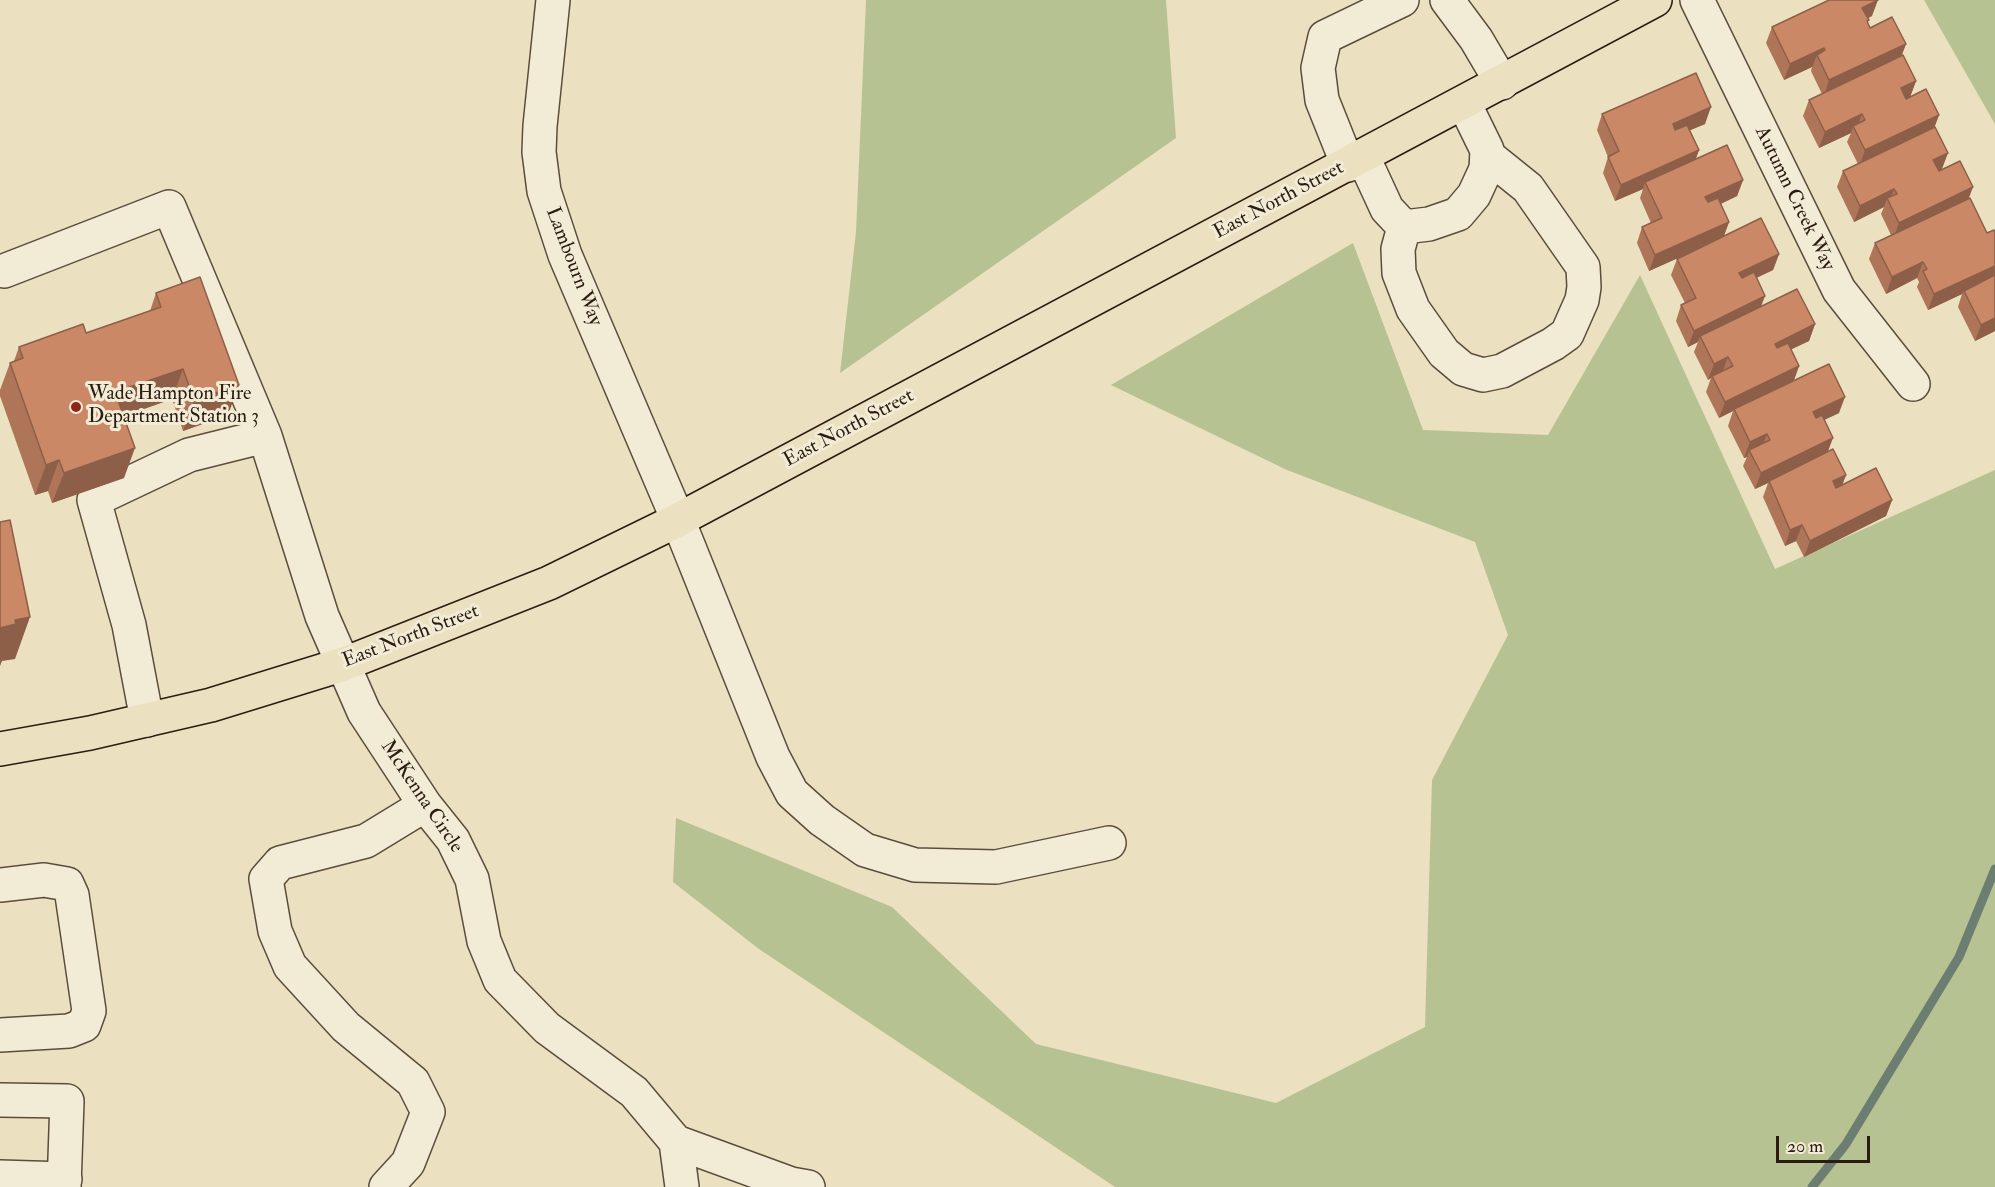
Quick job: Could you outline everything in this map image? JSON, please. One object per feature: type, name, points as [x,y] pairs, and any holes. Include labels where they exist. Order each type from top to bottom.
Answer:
[{"type":"main road","name":"East North Street","points":[[0,749],[211,705],[344,664],[549,583],[678,520],[1655,0]]},
{"type":"street","name":"Lambourn Way","points":[[553,0],[540,126],[539,152],[544,191],[565,255],[678,520],[773,758],[792,792],[822,820],[865,850],[915,865],[996,867],[1110,843]]},
{"type":"street","points":[[1402,0],[1325,37],[1318,68],[1322,100],[1356,161],[1387,209],[1404,228]]},
{"type":"street","points":[[1447,0],[1476,39],[1502,83]]},
{"type":"street","name":"Autumn Creek Way","points":[[1697,0],[1839,290],[1913,384]]},
{"type":"street","points":[[1404,228],[1429,224],[1458,214],[1474,195],[1486,170],[1487,155],[1464,103]]},
{"type":"street","points":[[1404,228],[1398,249],[1399,273],[1413,309],[1444,353],[1463,369],[1483,375],[1502,371],[1554,344],[1567,334],[1582,300],[1583,267],[1528,188],[1506,167],[1487,155]]},
{"type":"street","name":"McKenna Circle","points":[[4,271],[169,207],[265,436],[322,616],[364,712],[425,805],[453,840],[472,879],[484,941],[500,980],[547,1028],[634,1092],[676,1142],[790,1184],[808,1187]]},
{"type":"street","points":[[147,720],[129,625],[94,500],[189,455],[265,436]]},
{"type":"street","points":[[386,1187],[408,1163],[428,1112],[413,1082],[346,1027],[290,966],[275,931],[266,879],[279,863],[366,841],[425,805]]},
{"type":"street","points":[[0,885],[44,880],[67,884],[72,895],[89,1011],[84,1025],[69,1031],[0,1035]]},
{"type":"street","points":[[0,1100],[67,1101],[64,1183],[0,1177]]},
{"type":"street","points":[[676,1142],[682,1187]]},
{"type":"green space","points":[[866,0],[1166,0],[1176,138],[840,373],[856,232]]},
{"type":"green space","points":[[1924,0],[1995,0],[1995,124]]},
{"type":"green space","points":[[1353,243],[1423,430],[1548,435],[1640,275],[1775,569],[1995,470],[1995,1187],[1115,1187],[759,949],[673,882],[676,818],[892,907],[1036,1044],[1276,1103],[1425,1027],[1432,780],[1508,635],[1475,542],[1287,470],[1111,385]]},
{"type":"building","points":[[1829,0],[1878,0],[1862,8],[1869,20],[1867,21],[1870,28],[1892,17],[1906,44],[1829,80],[1817,55],[1825,50],[1824,48],[1790,64],[1772,27]]},
{"type":"building","points":[[1903,55],[1916,81],[1901,88],[1906,99],[1926,89],[1939,115],[1865,150],[1853,126],[1865,120],[1862,114],[1825,132],[1809,100]]},
{"type":"building","points":[[1696,73],[1711,107],[1673,124],[1675,130],[1687,125],[1699,150],[1621,185],[1608,157],[1619,151],[1602,114]]},
{"type":"building","points":[[1935,127],[1948,153],[1933,160],[1939,171],[1960,161],[1973,187],[1899,223],[1887,198],[1897,194],[1894,189],[1860,206],[1843,171]]},
{"type":"building","points":[[1727,145],[1743,180],[1705,197],[1708,202],[1718,198],[1729,222],[1655,255],[1642,227],[1662,218],[1645,182]]},
{"type":"building","points":[[1970,198],[1987,233],[1994,230],[1995,232],[1995,266],[1934,294],[1923,271],[1927,269],[1923,262],[1892,277],[1875,243]]},
{"type":"building","points":[[1761,218],[1779,254],[1739,273],[1742,278],[1754,272],[1765,296],[1694,331],[1681,305],[1696,298],[1677,259]]},
{"type":"building","points":[[1995,275],[1995,318],[1981,325],[1964,291]]},
{"type":"building","name":"Wade Hampton Fire Department Station 3","points":[[200,277],[239,385],[194,400],[183,369],[115,392],[135,448],[64,473],[59,460],[46,465],[10,363],[23,358],[19,347],[83,324],[86,333],[161,307],[156,293]]},
{"type":"building","points":[[1797,289],[1815,324],[1775,344],[1777,348],[1788,343],[1799,366],[1725,402],[1712,376],[1733,366],[1728,357],[1714,364],[1700,336]]},
{"type":"building","points":[[1829,364],[1845,397],[1813,412],[1816,418],[1822,415],[1833,438],[1761,473],[1749,450],[1770,440],[1767,434],[1750,442],[1734,409]]},
{"type":"building","points":[[1833,449],[1846,475],[1833,481],[1836,488],[1876,468],[1892,500],[1810,541],[1802,525],[1790,530],[1769,481]]},
{"type":"building","points":[[10,520],[30,617],[15,620],[16,624],[0,628],[0,522]]},
{"type":"waterway","points":[[1812,1187],[1846,1144],[1959,957],[1995,869]]},
{"type":"place","name":"Wade Hampton Fire Department Station 3","points":[[76,407]]}]
